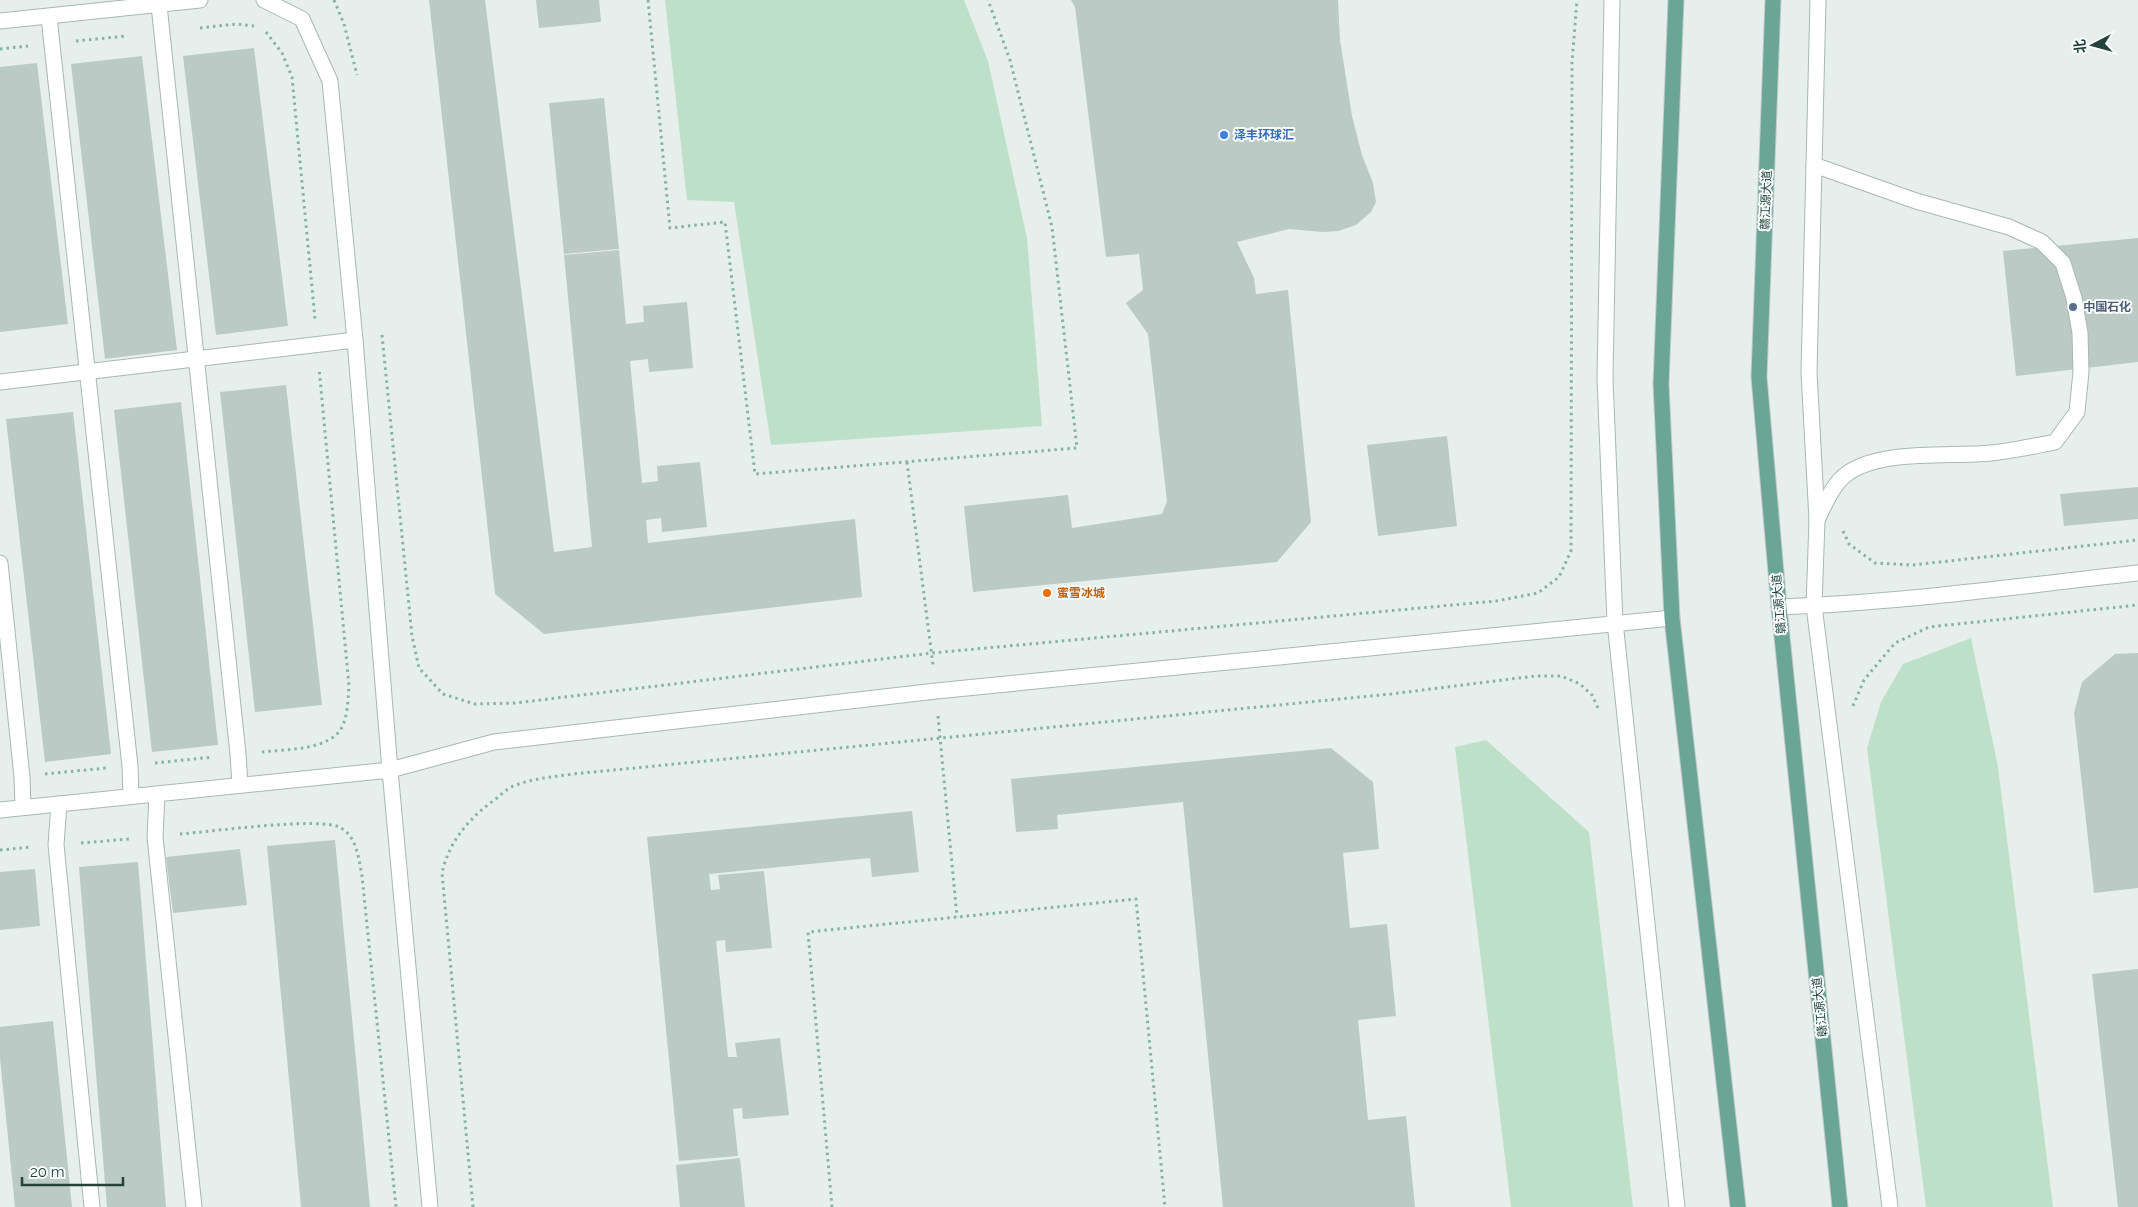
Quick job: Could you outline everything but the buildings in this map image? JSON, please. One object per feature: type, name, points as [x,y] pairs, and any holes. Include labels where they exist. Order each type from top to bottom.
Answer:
[{"type":"main road","points":[[1676,0],[1661,384],[1672,618],[1738,1207]]},
{"type":"main road","name":"赣江源大道","points":[[1773,0],[1759,377],[1779,607],[1840,1207]]},
{"type":"street","points":[[0,21],[200,0]]},
{"type":"street","points":[[264,0],[302,18],[330,81],[430,1207]]},
{"type":"street","points":[[1612,0],[1605,379],[1615,622],[1677,1207]]},
{"type":"street","points":[[1818,0],[1809,372],[1816,520],[1814,606],[1890,1207]]},
{"type":"street","points":[[158,5],[240,785]]},
{"type":"street","points":[[49,16],[130,766],[131,796]]},
{"type":"street","points":[[1814,165],[1916,201],[2009,227],[2042,242],[2063,263],[2074,298],[2080,333],[2081,372],[2077,412],[2055,442],[1991,453],[1943,454],[1888,459],[1866,464],[1848,473],[1830,493],[1816,520]]},
{"type":"street","points":[[0,382],[354,340]]},
{"type":"street","points":[[0,563],[22,777],[23,807]]},
{"type":"street","points":[[1779,607],[1814,606],[1961,593],[2138,573]]},
{"type":"street","points":[[0,810],[390,770],[494,742],[936,691],[1615,622],[1672,618]]},
{"type":"street","points":[[157,794],[154,837],[194,1207]]},
{"type":"street","points":[[59,804],[56,845],[92,1207]]},
{"type":"path","points":[[334,0],[344,24],[357,76]]},
{"type":"path","points":[[648,0],[670,228],[725,222],[754,474],[1077,448],[1052,227],[1010,60],[988,0]]},
{"type":"path","points":[[382,332],[414,644],[420,668],[443,694],[475,704],[514,703],[932,653],[1496,601],[1538,593],[1559,577],[1571,551],[1572,62],[1577,0]]},
{"type":"path","points":[[0,49],[236,24],[252,25],[268,32],[282,53],[292,77],[349,686],[347,711],[342,727],[331,738],[315,746],[22,777]]},
{"type":"path","points":[[1842,529],[1849,544],[1875,563],[1913,565],[2138,540]]},
{"type":"path","points":[[1852,709],[1864,680],[1895,643],[1929,627],[2138,605]]},
{"type":"path","points":[[473,1207],[442,873],[446,856],[462,829],[482,808],[514,786],[538,778],[573,774],[1391,694],[1535,676],[1561,676],[1580,684],[1592,695],[1599,710]]},
{"type":"path","points":[[0,850],[308,823],[330,824],[342,828],[352,838],[358,853],[362,876],[396,1207]]},
{"type":"path","points":[[832,1207],[808,932],[1136,900],[1164,1207]]},
{"type":"green space","points":[[665,0],[964,0],[988,61],[1027,238],[1042,426],[771,445],[734,202],[687,200]]},
{"type":"green space","points":[[1971,638],[1998,767],[2053,1207],[1926,1207],[1867,748],[1881,702],[1903,664]]},
{"type":"green space","points":[[1486,740],[1589,832],[1633,1207],[1511,1207],[1455,747]]},
{"type":"place","name":"泽丰环球汇","points":[[1224,135]]},
{"type":"place","name":"中国石化","points":[[2073,307]]},
{"type":"place","name":"蜜雪冰城","points":[[1047,593]]}]
